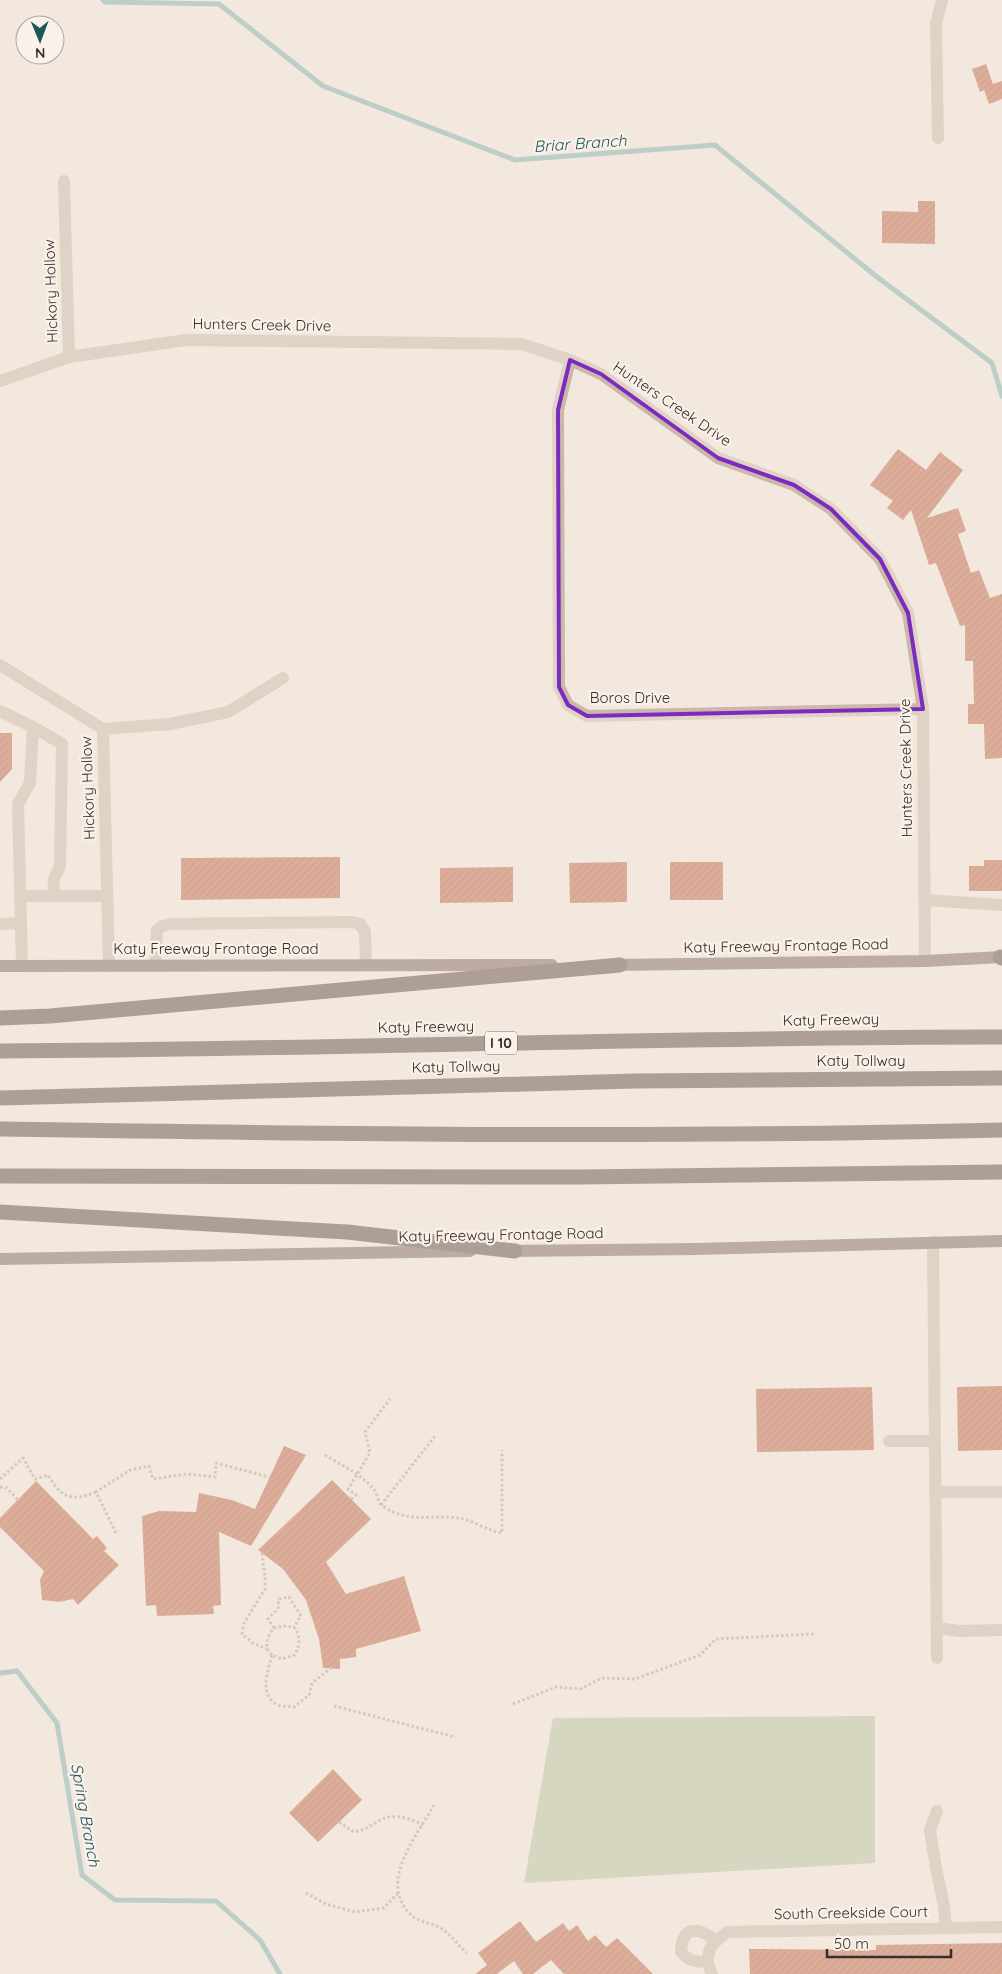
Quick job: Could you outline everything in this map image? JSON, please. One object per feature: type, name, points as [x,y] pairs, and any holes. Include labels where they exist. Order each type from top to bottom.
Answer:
[{"type":"highway","points":[[0,1018],[50,1016],[620,965]]},
{"type":"highway","name":"Katy Freeway","points":[[0,1050],[138,1050],[724,1039],[1002,1036]]},
{"type":"highway","name":"Katy Tollway","points":[[0,1098],[635,1081],[1002,1078]]},
{"type":"highway","points":[[0,1129],[555,1135],[1002,1130]]},
{"type":"highway","points":[[0,1176],[580,1177],[1002,1172]]},
{"type":"highway","points":[[0,1212],[347,1232],[515,1251]]},
{"type":"main road","name":"Katy Freeway Frontage Road","points":[[0,966],[620,965],[925,961],[1001,957]]},
{"type":"main road","name":"Katy Freeway Frontage Road","points":[[0,1259],[696,1249],[1002,1241]]},
{"type":"street","points":[[938,138],[936,24],[942,0]]},
{"type":"street","name":"Hickory Hollow","points":[[0,381],[69,357],[64,181]]},
{"type":"street","name":"Hunters Creek Drive","points":[[69,357],[186,340],[522,344],[570,360],[601,374],[718,458],[794,485],[837,516],[880,559],[908,613],[924,709],[925,961]]},
{"type":"street","name":"Boros Drive","points":[[570,360],[558,410],[558,687],[568,705],[587,716],[924,709]]},
{"type":"street","name":"Hickory Hollow","points":[[0,665],[103,729],[109,966]]},
{"type":"street","points":[[103,729],[170,724],[228,712],[283,678]]},
{"type":"street","points":[[0,711],[62,744],[60,866],[54,879],[53,896]]},
{"type":"street","points":[[22,966],[18,804],[30,783],[33,727]]},
{"type":"street","points":[[20,896],[108,896]]},
{"type":"street","points":[[925,900],[1002,905]]},
{"type":"street","points":[[155,966],[156,930],[162,926],[171,924],[352,922],[360,924],[366,932],[366,965]]},
{"type":"street","points":[[0,924],[21,923]]},
{"type":"street","points":[[932,1242],[937,1658]]},
{"type":"street","points":[[888,1441],[935,1441]]},
{"type":"street","points":[[935,1492],[1002,1492]]},
{"type":"street","points":[[937,1628],[958,1631],[1002,1630]]},
{"type":"street","points":[[938,1811],[930,1830],[944,1906],[946,1928]]},
{"type":"street","name":"South Creekside Court","points":[[711,1957],[728,1932],[1002,1927]]},
{"type":"path","points":[[351,1499],[356,1495],[348,1489],[370,1453],[365,1432],[390,1399]]},
{"type":"path","points":[[381,1506],[435,1436]]},
{"type":"path","points":[[325,1455],[357,1475],[374,1491],[381,1506],[399,1516],[459,1518],[502,1533],[502,1450]]},
{"type":"path","points":[[0,1480],[24,1458],[35,1479],[48,1475],[57,1489],[68,1496],[81,1498],[96,1492],[130,1470],[149,1466],[153,1479],[187,1474],[215,1477],[216,1463],[269,1477]]},
{"type":"path","points":[[0,1487],[7,1488],[18,1500]]},
{"type":"path","points":[[96,1492],[116,1533]]},
{"type":"path","points":[[262,1553],[265,1589],[244,1623],[242,1634],[253,1643],[267,1649],[272,1655],[282,1659],[295,1655],[300,1646],[299,1635],[294,1627]]},
{"type":"path","points":[[274,1628],[268,1620],[278,1609],[279,1599],[290,1596],[301,1616],[294,1627]]},
{"type":"path","points":[[267,1649],[266,1638],[274,1628],[294,1627]]},
{"type":"path","points":[[514,1704],[556,1687],[580,1689],[602,1678],[635,1679],[700,1655],[716,1639],[815,1634]]},
{"type":"path","points":[[272,1655],[265,1684],[268,1696],[279,1705],[294,1707],[309,1696],[312,1683],[331,1668]]},
{"type":"path","points":[[334,1706],[455,1737]]},
{"type":"path","points":[[434,1806],[403,1855],[397,1884],[403,1905],[412,1916],[445,1931],[459,1947],[467,1952]]},
{"type":"path","points":[[340,1822],[354,1832],[368,1829],[381,1819],[401,1817],[412,1819],[423,1825]]},
{"type":"path","points":[[306,1893],[326,1904],[355,1912],[384,1908],[399,1892]]},
{"type":"highlighted area","points":[[570,360],[601,374],[718,458],[794,485],[831,509],[880,559],[908,613],[923,709],[587,716],[568,705],[559,687],[558,410]]},
{"type":"green space","points":[[875,1716],[875,1863],[524,1883],[553,1718]]},
{"type":"building","points":[[986,64],[993,84],[1002,81],[1002,99],[989,104],[984,90],[980,92],[972,69]]},
{"type":"building","points":[[918,201],[935,201],[935,244],[882,243],[882,211],[918,212]]},
{"type":"building","points":[[898,449],[926,470],[940,452],[963,470],[927,518],[958,508],[966,531],[958,534],[971,573],[979,570],[990,598],[1002,594],[1002,758],[985,759],[984,724],[968,724],[968,704],[974,704],[973,661],[965,661],[965,625],[960,626],[936,563],[929,565],[911,510],[903,520],[887,508],[893,501],[870,485]]},
{"type":"building","points":[[0,733],[12,733],[12,769],[0,782]]},
{"type":"building","points":[[340,857],[340,898],[181,900],[181,858]]},
{"type":"building","points":[[984,860],[1002,860],[1002,891],[969,891],[969,866],[984,866]]},
{"type":"building","points":[[627,862],[627,902],[570,903],[569,863]]},
{"type":"building","points":[[670,862],[723,862],[723,900],[670,900]]},
{"type":"building","points":[[513,867],[513,902],[440,903],[440,868]]},
{"type":"building","points":[[1002,1386],[1002,1450],[958,1451],[957,1387]]},
{"type":"building","points":[[872,1387],[874,1450],[757,1452],[756,1389]]},
{"type":"building","points":[[284,1446],[306,1455],[251,1546],[219,1532],[221,1605],[213,1606],[214,1614],[157,1616],[156,1605],[146,1606],[142,1516],[159,1511],[196,1512],[199,1493],[232,1500],[255,1509]]},
{"type":"building","points":[[332,1480],[371,1519],[326,1562],[346,1594],[404,1576],[421,1631],[356,1649],[356,1657],[340,1659],[340,1669],[323,1668],[319,1639],[306,1600],[283,1569],[258,1550]]},
{"type":"building","points":[[36,1481],[93,1539],[97,1536],[107,1548],[104,1551],[119,1565],[78,1605],[73,1599],[59,1602],[42,1600],[40,1580],[44,1571],[0,1527],[0,1518]]},
{"type":"building","points":[[333,1769],[362,1800],[318,1842],[289,1813]]},
{"type":"building","points":[[520,1921],[536,1942],[563,1923],[569,1931],[577,1925],[588,1941],[595,1935],[606,1947],[617,1938],[653,1974],[564,1974],[551,1960],[533,1974],[523,1974],[514,1961],[497,1974],[475,1974],[487,1965],[478,1953]]},
{"type":"building","points":[[1002,1943],[1002,1974],[750,1974],[749,1949],[876,1950],[876,1945]]},
{"type":"waterway","name":"Briar Branch","points":[[103,0],[105,2],[219,4],[323,86],[515,160],[715,145],[877,277],[992,363],[1002,396]]},
{"type":"waterway","name":"Spring Branch","points":[[0,1673],[17,1671],[57,1723],[82,1875],[115,1900],[216,1901],[260,1940],[280,1974]]}]
